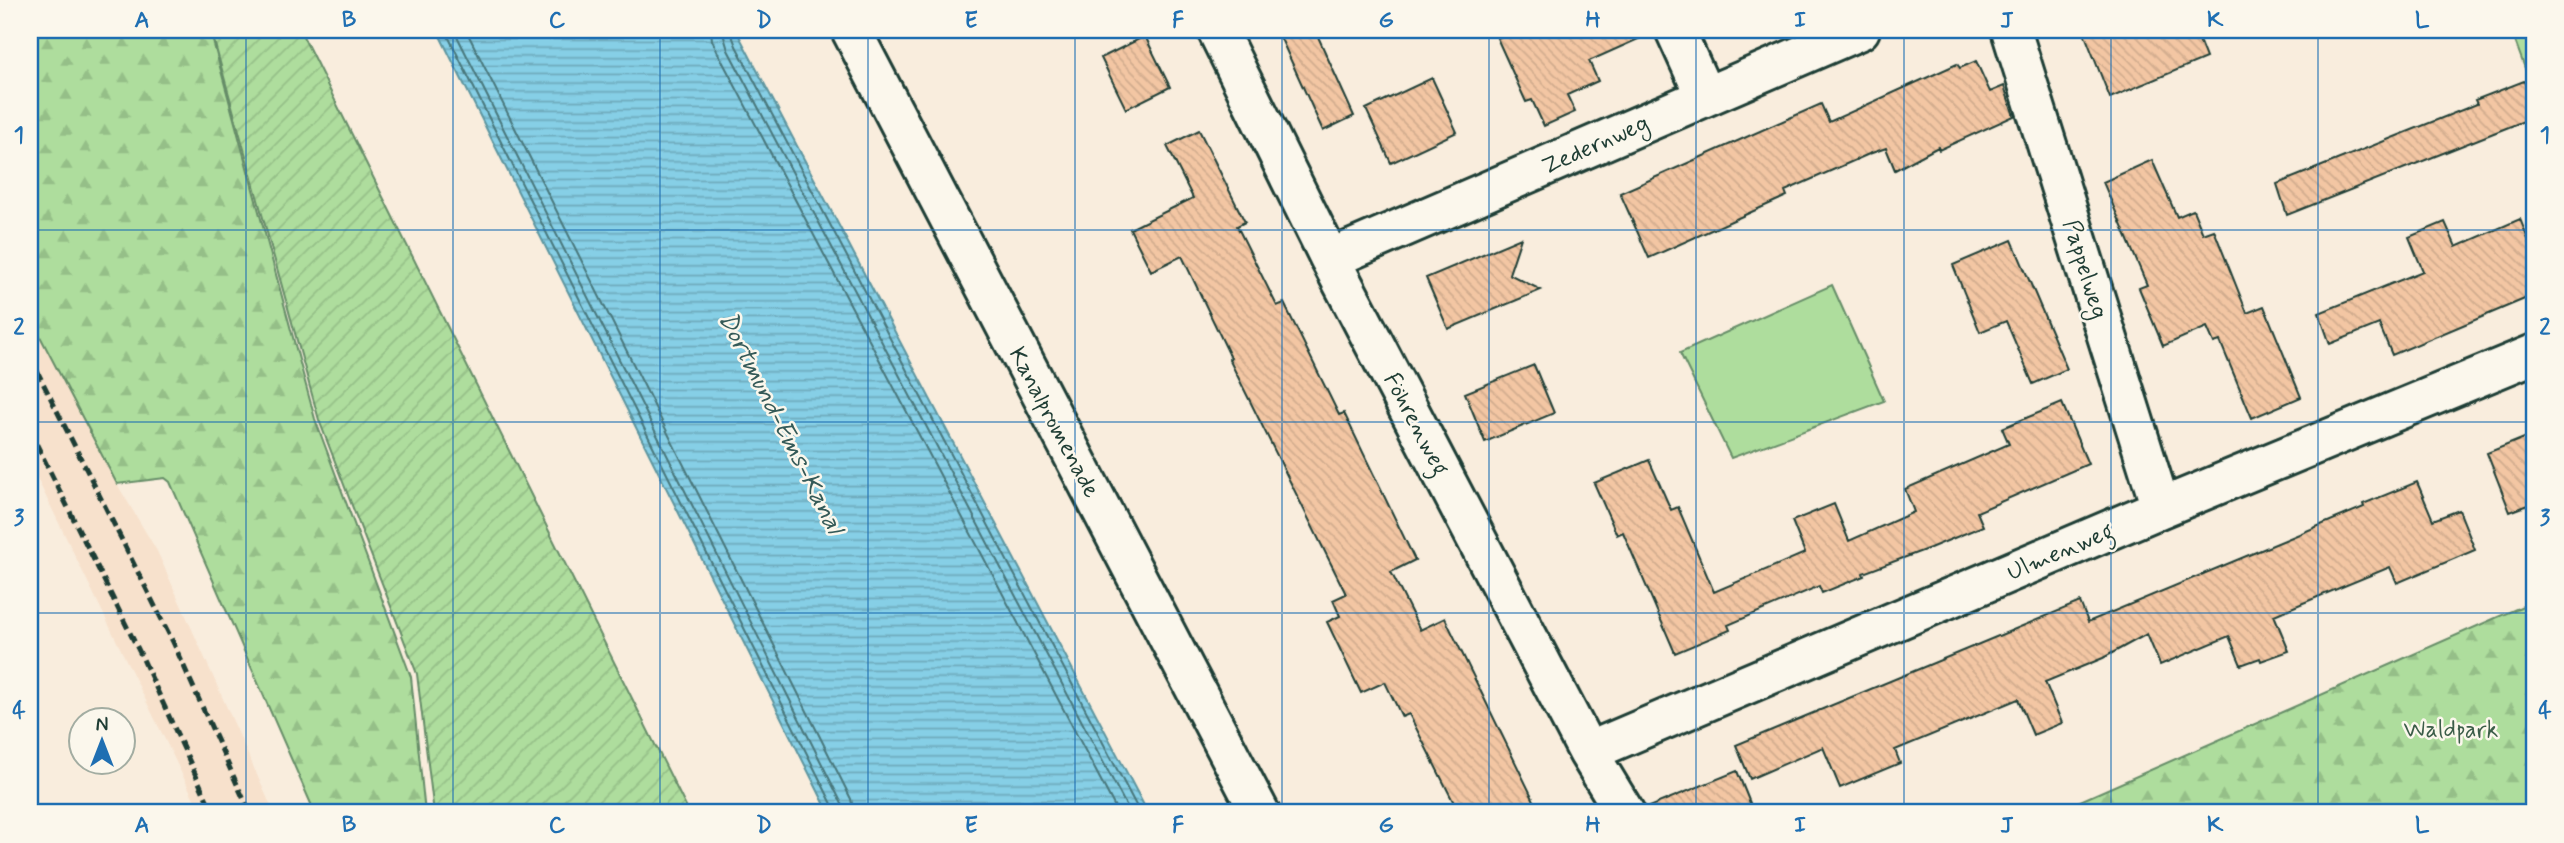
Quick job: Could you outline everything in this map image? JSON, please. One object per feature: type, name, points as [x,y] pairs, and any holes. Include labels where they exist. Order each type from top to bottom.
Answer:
[{"type":"street","name":"Kanalpromenade","points":[[851,30],[1260,813]]},
{"type":"street","name":"Föhrenweg","points":[[1217,30],[1330,259],[1588,752],[1625,813]]},
{"type":"street","points":[[1675,30],[1705,96]]},
{"type":"street","name":"Zedernweg","points":[[1330,259],[1860,30]]},
{"type":"street","name":"Pappelweg","points":[[2011,30],[2161,508]]},
{"type":"street","name":"Ulmenweg","points":[[1588,752],[2161,508],[2534,354]]},
{"type":"shaded area","points":[[30,317],[117,484],[157,551],[274,813],[201,813],[30,464]]},
{"type":"green space","points":[[30,30],[210,30],[315,419],[411,677],[425,813],[315,813],[170,482],[165,478],[117,484],[30,317]]},
{"type":"green space","points":[[211,30],[300,30],[689,813],[434,813],[417,674],[319,420]]},
{"type":"green space","points":[[2511,30],[2534,30],[2534,93]]},
{"type":"green space","points":[[1832,285],[1884,401],[1731,458],[1680,353]]},
{"type":"green space","name":"Waldpark","points":[[2534,601],[2534,813],[2053,813]]},
{"type":"water","name":"Dortmund-Ems-Kanal","points":[[437,30],[736,30],[1148,813],[829,813]]},
{"type":"building","points":[[1277,30],[1315,30],[1354,116],[1323,131]]},
{"type":"building","points":[[1516,30],[1654,32],[1589,61],[1598,81],[1567,95],[1575,112],[1544,126],[1532,100],[1526,102],[1497,38]]},
{"type":"building","points":[[2083,30],[2195,30],[2206,58],[2110,98]]},
{"type":"building","points":[[1145,36],[1170,87],[1126,109],[1101,58]]},
{"type":"building","points":[[1976,61],[1990,92],[2004,86],[2014,116],[1939,150],[1938,147],[1895,170],[1886,148],[1869,154],[1785,191],[1787,196],[1649,258],[1620,193],[1821,104],[1829,122],[1957,64],[1960,68]]},
{"type":"building","points":[[1432,78],[1457,132],[1391,163],[1366,109]]},
{"type":"building","points":[[2524,81],[2534,108],[2534,117],[2287,215],[2277,184],[2477,104],[2475,100]]},
{"type":"building","points":[[1199,130],[1245,222],[1237,226],[1277,306],[1284,303],[1339,415],[1344,413],[1415,560],[1391,572],[1420,630],[1445,618],[1540,813],[1459,813],[1409,714],[1402,717],[1385,682],[1361,693],[1327,622],[1340,616],[1333,600],[1346,594],[1229,359],[1231,358],[1182,256],[1151,271],[1130,229],[1193,198],[1167,146]]},
{"type":"building","points":[[2152,160],[2177,217],[2193,210],[2203,234],[2214,230],[2247,313],[2264,306],[2301,397],[2252,418],[2220,341],[2214,343],[2207,327],[2163,346],[2139,288],[2147,285],[2103,182]]},
{"type":"building","points":[[2520,219],[2534,254],[2534,295],[2392,355],[2379,324],[2330,344],[2319,313],[2423,271],[2409,237],[2445,222],[2456,247]]},
{"type":"building","points":[[1521,238],[1509,274],[1541,290],[1448,329],[1426,278]]},
{"type":"building","points":[[2012,240],[2067,369],[2033,384],[2006,321],[1980,332],[1953,265]]},
{"type":"building","points":[[1534,365],[1554,413],[1485,442],[1465,393]]},
{"type":"building","points":[[2062,403],[2088,464],[1977,512],[1983,526],[1863,573],[1864,576],[1822,593],[1819,586],[1728,625],[1730,630],[1675,653],[1623,532],[1617,535],[1594,483],[1649,460],[1671,510],[1678,507],[1714,592],[1805,553],[1792,521],[1834,504],[1849,541],[1914,512],[1905,489],[2009,444],[2002,428]]},
{"type":"building","points":[[2534,434],[2534,503],[2510,512],[2487,453]]},
{"type":"building","points":[[2417,482],[2433,520],[2459,510],[2475,550],[2397,583],[2390,567],[2274,615],[2289,651],[2241,665],[2229,636],[2160,665],[2147,634],[2103,658],[2045,682],[2062,723],[2033,735],[2018,699],[1895,750],[1900,763],[1840,788],[1823,747],[1750,779],[1736,745],[2080,602],[2088,622],[2364,507],[2363,504]]},
{"type":"building","points":[[1737,771],[1754,813],[1647,813],[1646,808]]},
{"type":"railway","points":[[30,357],[173,642],[250,813]]},
{"type":"railway","points":[[30,431],[142,657],[213,813]]}]
